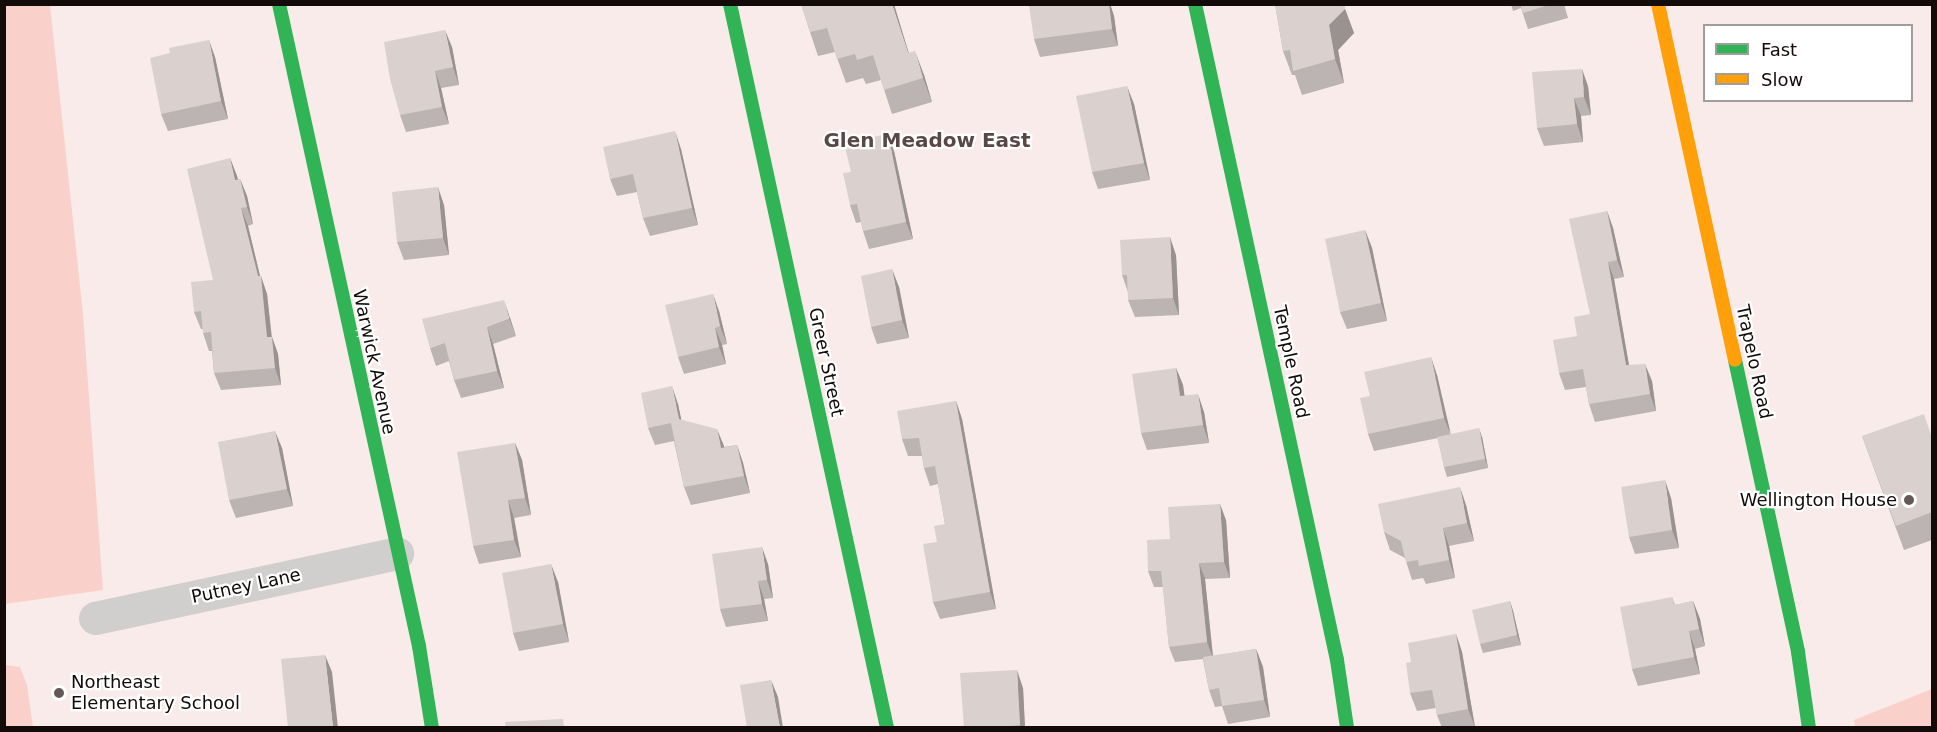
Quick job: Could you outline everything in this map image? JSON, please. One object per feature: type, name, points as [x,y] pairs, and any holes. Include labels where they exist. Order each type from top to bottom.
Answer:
[{"type":"street","name":"Warwick Avenue","points":[[279,4],[419,646],[432,728]]},
{"type":"street","name":"Greer Street","points":[[730,4],[887,728]]},
{"type":"street","name":"Temple Road","points":[[1195,4],[1337,660],[1347,728]]},
{"type":"street","name":"Trapelo Road","points":[[1658,4],[1798,652],[1809,728]]},
{"type":"street","name":"Putney Lane","points":[[95,618],[397,553]]},
{"type":"shaded area","points":[[4,5],[50,5],[83,314],[103,590],[5,604]]},
{"type":"shaded area","points":[[5,665],[20,667],[27,685],[33,727],[5,727]]},
{"type":"shaded area","points":[[1932,689],[1932,727],[1855,727],[1854,720]]},
{"type":"building","points":[[801,4],[892,4],[908,53],[915,51],[923,78],[884,90],[873,55],[857,60],[855,54],[837,59],[827,28],[810,32]]},
{"type":"building","points":[[1109,4],[1112,29],[1034,39],[1029,6]]},
{"type":"building","points":[[1275,4],[1343,4],[1345,9],[1329,25],[1335,59],[1293,71],[1290,50],[1283,51]]},
{"type":"building","points":[[1520,4],[1552,4],[1523,13]]},
{"type":"building","points":[[445,30],[453,67],[435,71],[442,107],[400,115],[390,79],[384,42]]},
{"type":"building","points":[[209,40],[221,101],[161,114],[150,58],[170,53],[169,48]]},
{"type":"building","points":[[1582,69],[1584,97],[1574,98],[1577,124],[1537,128],[1532,72]]},
{"type":"building","points":[[1127,86],[1144,163],[1092,172],[1076,96]]},
{"type":"building","points":[[675,131],[692,208],[643,218],[633,174],[610,179],[603,147]]},
{"type":"building","points":[[888,134],[906,222],[863,231],[857,204],[850,205],[843,173],[851,172],[844,143]]},
{"type":"building","points":[[230,158],[235,180],[240,179],[247,207],[241,208],[258,276],[261,276],[267,337],[272,337],[275,368],[214,373],[211,332],[203,333],[201,311],[194,312],[191,282],[213,280],[187,169]]},
{"type":"building","points":[[438,187],[443,238],[397,242],[392,192]]},
{"type":"building","points":[[1607,211],[1617,260],[1608,262],[1626,365],[1645,364],[1650,394],[1589,404],[1583,369],[1559,373],[1553,340],[1577,336],[1574,317],[1590,314],[1569,219]]},
{"type":"building","points":[[1365,230],[1381,303],[1340,312],[1325,239]]},
{"type":"building","points":[[1170,237],[1173,298],[1128,300],[1127,275],[1122,275],[1120,240]]},
{"type":"building","points":[[892,269],[902,320],[871,327],[861,276]]},
{"type":"building","points":[[713,294],[720,326],[715,328],[719,347],[678,357],[665,305]]},
{"type":"building","points":[[504,300],[509,318],[487,327],[497,371],[454,380],[445,343],[430,348],[422,319]]},
{"type":"building","points":[[1431,357],[1444,418],[1368,434],[1360,398],[1370,396],[1364,372]]},
{"type":"building","points":[[1176,368],[1180,396],[1198,394],[1203,425],[1141,433],[1132,374]]},
{"type":"building","points":[[672,386],[679,419],[717,429],[721,448],[737,445],[744,476],[684,487],[671,423],[648,428],[641,393]]},
{"type":"building","points":[[956,401],[990,592],[933,602],[923,544],[937,542],[934,526],[945,524],[935,466],[924,468],[919,438],[902,439],[897,411]]},
{"type":"building","name":"Wellington House","points":[[1924,414],[1932,438],[1932,512],[1896,526],[1862,436]]},
{"type":"building","points":[[1479,428],[1485,459],[1444,467],[1437,437]]},
{"type":"building","points":[[275,431],[287,489],[229,500],[218,442]]},
{"type":"building","points":[[515,443],[525,498],[508,500],[514,540],[473,546],[457,452]]},
{"type":"building","points":[[1665,480],[1672,530],[1629,537],[1621,487]]},
{"type":"building","points":[[1460,487],[1467,523],[1443,528],[1449,560],[1419,566],[1418,560],[1406,562],[1401,541],[1384,532],[1378,504]]},
{"type":"building","points":[[1220,504],[1224,562],[1199,563],[1207,642],[1169,647],[1161,571],[1148,571],[1147,540],[1170,539],[1168,507]]},
{"type":"building","points":[[762,547],[767,580],[758,581],[762,604],[720,609],[712,554]]},
{"type":"building","points":[[551,564],[563,624],[513,633],[502,573]]},
{"type":"building","points":[[1672,597],[1674,605],[1693,601],[1699,629],[1689,631],[1694,657],[1632,669],[1620,607]]},
{"type":"building","points":[[1510,601],[1517,635],[1480,644],[1472,610]]},
{"type":"building","points":[[1456,634],[1468,709],[1437,715],[1432,690],[1410,693],[1406,663],[1411,662],[1408,643]]},
{"type":"building","points":[[1256,649],[1264,700],[1222,706],[1219,688],[1209,690],[1203,657]]},
{"type":"building","points":[[325,655],[333,728],[288,728],[281,659]]},
{"type":"building","points":[[1017,670],[1020,725],[964,728],[960,673]]},
{"type":"building","points":[[771,680],[780,728],[747,728],[740,685]]},
{"type":"building","points":[[563,719],[564,728],[506,728],[505,722]]},
{"type":"traffic: fast","points":[[279,4],[419,646],[432,728]]},
{"type":"traffic: fast","points":[[730,4],[887,728]]},
{"type":"traffic: fast","points":[[1195,4],[1337,660],[1347,728]]},
{"type":"traffic: fast","points":[[1735,360],[1798,652],[1809,728]]},
{"type":"traffic: slow","points":[[1658,4],[1735,360]]},
{"type":"place","name":"Wellington House","points":[[1909,500]]},
{"type":"place","name":"Northeast Elementary School","points":[[59,693]]},
{"type":"district","name":"Glen Meadow East","points":[[927,140]]}]
